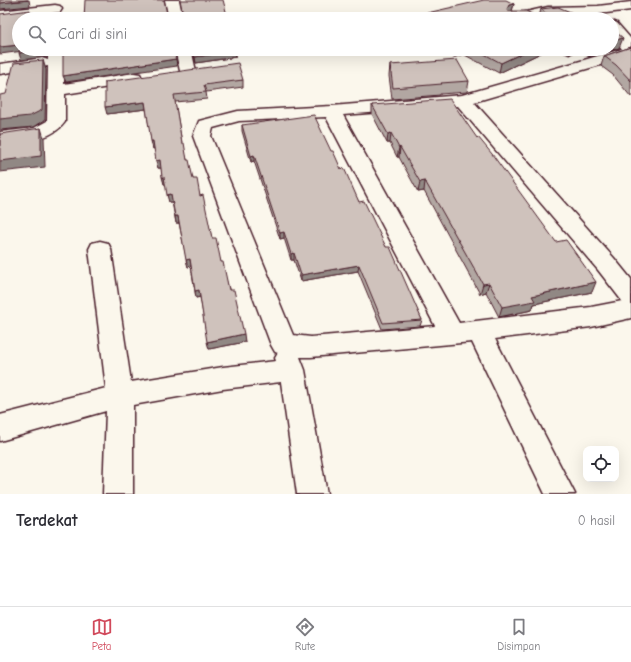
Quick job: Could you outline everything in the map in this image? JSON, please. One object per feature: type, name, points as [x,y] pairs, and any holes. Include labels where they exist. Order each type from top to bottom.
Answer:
[{"type":"street","points":[[172,0],[175,12]]},
{"type":"street","points":[[19,12],[58,6]]},
{"type":"street","points":[[544,12],[598,10],[631,6]]},
{"type":"street","points":[[0,15],[12,13]]},
{"type":"street","points":[[619,35],[631,50],[619,54]]},
{"type":"street","points":[[0,69],[52,56]]},
{"type":"street","points":[[0,138],[44,132],[52,128],[56,122],[56,56]]},
{"type":"street","points":[[185,56],[188,71]]},
{"type":"street","points":[[312,494],[292,370],[284,345],[202,136],[205,125],[238,116],[332,111],[463,100],[611,56]]},
{"type":"street","points":[[56,90],[149,76]]},
{"type":"street","points":[[463,100],[606,264],[631,296]]},
{"type":"street","points":[[332,111],[452,334]]},
{"type":"street","points":[[100,249],[120,396],[118,494]]},
{"type":"street","points":[[284,345],[311,347],[452,334],[591,318],[631,309]]},
{"type":"street","points":[[479,331],[560,494]]},
{"type":"street","points":[[0,428],[120,396],[223,378],[292,370]]},
{"type":"building","points":[[0,0],[28,0],[0,3]]},
{"type":"building","points":[[85,0],[164,0],[167,12],[84,12]]},
{"type":"building","points":[[180,0],[223,0],[226,12],[183,12]]},
{"type":"building","points":[[484,0],[506,0],[514,4],[509,5],[507,9],[508,11],[528,12],[432,12]]},
{"type":"building","points":[[558,7],[570,12],[545,12],[541,9]]},
{"type":"building","points":[[30,10],[30,12],[15,12]]},
{"type":"building","points":[[12,12],[12,46],[0,47],[0,14]]},
{"type":"building","points":[[631,47],[631,81],[616,65],[604,56],[619,56],[619,51]]},
{"type":"building","points":[[63,56],[175,56],[176,59],[63,76]]},
{"type":"building","points":[[488,56],[516,56],[501,63]]},
{"type":"building","points":[[43,60],[42,110],[30,116],[0,119],[0,95],[6,94],[14,63]]},
{"type":"building","points":[[457,60],[469,81],[393,88],[390,65]]},
{"type":"building","points":[[238,63],[243,80],[204,85],[206,92],[174,95],[182,143],[184,143],[187,160],[189,160],[193,179],[197,179],[200,196],[203,195],[212,238],[216,238],[229,290],[234,290],[244,334],[207,342],[199,290],[195,291],[190,259],[186,260],[178,216],[175,216],[171,194],[167,195],[164,177],[162,177],[160,160],[156,161],[153,141],[151,141],[145,102],[105,107],[105,82]]},
{"type":"building","points":[[450,99],[477,138],[478,137],[492,154],[556,242],[566,240],[596,282],[532,296],[535,301],[502,307],[489,283],[483,284],[425,181],[420,182],[391,133],[388,134],[372,105]]},
{"type":"building","points":[[314,115],[341,169],[344,168],[359,202],[364,201],[386,247],[390,247],[422,320],[383,323],[359,265],[301,275],[294,253],[291,254],[284,232],[280,233],[254,155],[251,156],[242,125]]},
{"type":"building","points":[[41,128],[41,156],[0,161],[0,134]]}]
